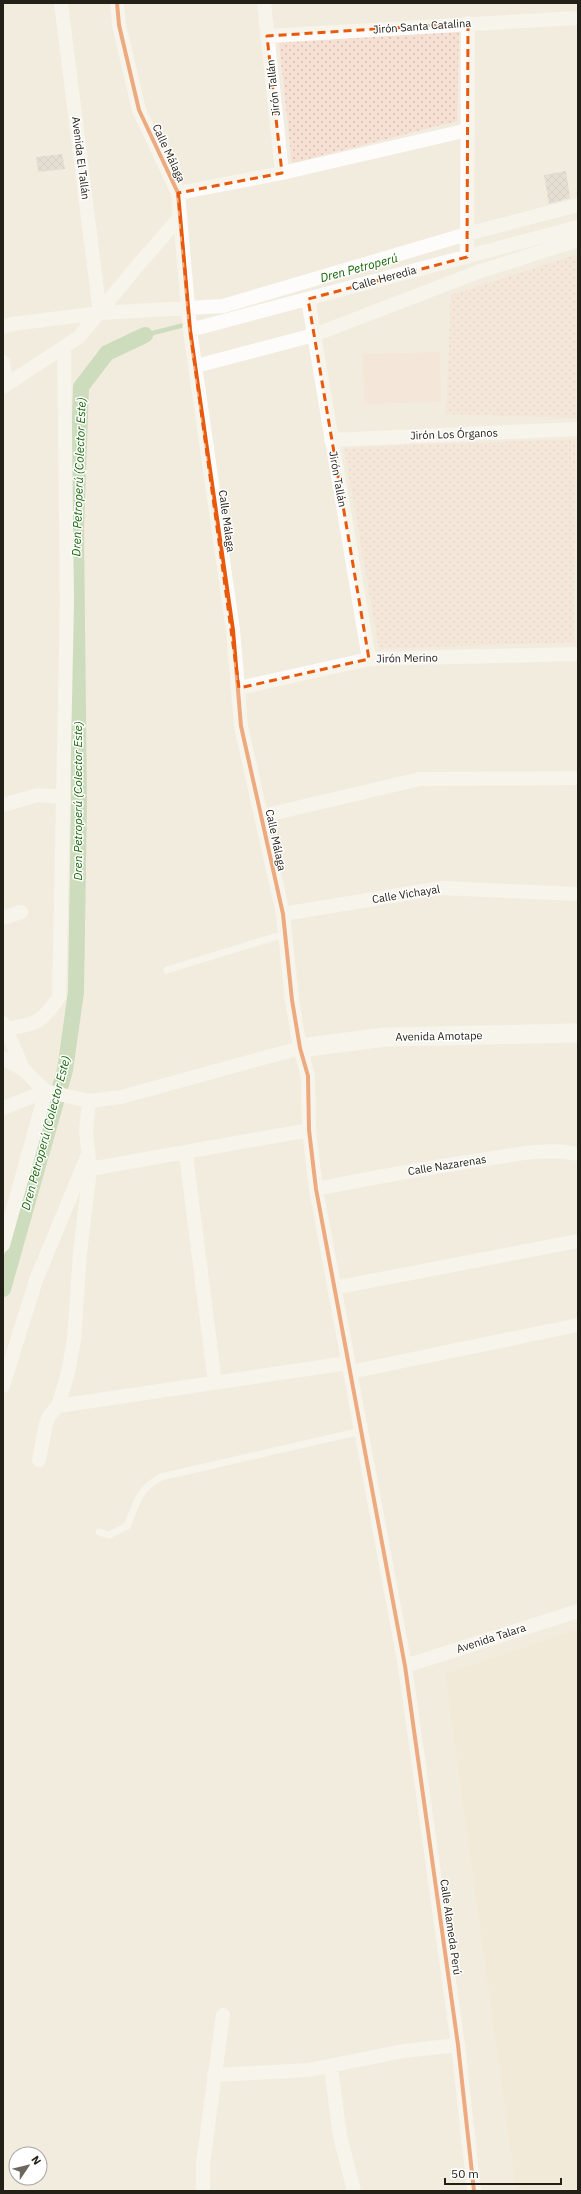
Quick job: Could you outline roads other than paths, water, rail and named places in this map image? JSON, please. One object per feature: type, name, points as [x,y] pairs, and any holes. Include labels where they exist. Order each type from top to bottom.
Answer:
[{"type":"street","name":"Avenida El Tallán","points":[[61,3],[100,312]]},
{"type":"street","name":"Calle Málaga","points":[[117,3],[119,25],[139,110],[178,193],[190,330],[234,630],[241,726],[283,914],[284,934],[300,1048],[308,1076],[309,1130],[316,1189],[349,1368]]},
{"type":"street","name":"Jirón Tallán","points":[[264,3],[282,173]]},
{"type":"street","name":"Jirón Santa Catalina","points":[[267,36],[468,23],[578,18]]},
{"type":"street","points":[[467,256],[468,23]]},
{"type":"street","points":[[178,193],[282,173],[468,130]]},
{"type":"street","points":[[3,327],[12,324],[100,312],[188,309],[223,306],[467,234],[578,205]]},
{"type":"street","points":[[3,362],[5,386],[64,348],[79,336],[132,271],[180,217]]},
{"type":"street","name":"Calle Heredia","points":[[190,330],[578,227]]},
{"type":"street","points":[[196,366],[314,335],[478,272],[578,240]]},
{"type":"street","name":"Jirón Tallán","points":[[308,299],[369,659]]},
{"type":"street","points":[[24,1070],[5,1026],[29,1026],[46,1017],[59,997],[67,601],[64,348]]},
{"type":"street","name":"Jirón Los Órganos","points":[[331,440],[578,429]]},
{"type":"street","name":"Jirón Merino","points":[[239,688],[369,659],[578,654]]},
{"type":"street","points":[[262,816],[420,779],[578,778]]},
{"type":"street","points":[[3,805],[38,795],[63,797]]},
{"type":"street","name":"Calle Vichayal","points":[[283,914],[441,888],[578,894]]},
{"type":"street","points":[[3,918],[21,912]]},
{"type":"street","name":"Avenida Amotape","points":[[300,1048],[385,1037],[578,1032]]},
{"type":"street","points":[[3,1058],[24,1070],[46,1091],[90,1100],[121,1097],[300,1048]]},
{"type":"street","points":[[3,1108],[46,1091]]},
{"type":"street","points":[[3,1245],[46,1091]]},
{"type":"street","points":[[39,1460],[46,1424],[49,1416],[58,1406],[68,1373],[74,1340],[80,1253],[90,1169],[86,1131],[90,1100]]},
{"type":"street","points":[[90,1169],[186,1154],[309,1130]]},
{"type":"street","name":"Calle Nazarenas","points":[[316,1189],[419,1169],[531,1153],[568,1152],[578,1154]]},
{"type":"street","points":[[3,1386],[36,1280],[88,1153]]},
{"type":"street","points":[[186,1154],[215,1382]]},
{"type":"street","points":[[334,1288],[578,1241]]},
{"type":"street","points":[[58,1406],[215,1382],[349,1368],[578,1325]]},
{"type":"street","name":"Calle Alameda Perú","points":[[349,1368],[404,1666],[458,2046],[474,2191]]},
{"type":"street","name":"Avenida Talara","points":[[404,1666],[578,1611]]},
{"type":"street","points":[[203,2191],[203,2164],[223,2015]]},
{"type":"street","points":[[214,2075],[309,2070],[331,2067],[403,2051],[458,2046]]},
{"type":"street","points":[[331,2067],[340,2136],[354,2191]]},
{"type":"lane","points":[[167,970],[284,934]]},
{"type":"lane","points":[[98,1532],[109,1535],[127,1526],[138,1497],[149,1484],[161,1477],[361,1431]]},
{"type":"waterway","name":"Dren Petroperú","points":[[145,335],[188,324]]},
{"type":"waterway","name":"Dren Petroperú (Colector Este)","points":[[3,1289],[65,1070],[76,992],[79,802],[76,530],[81,387],[107,353],[145,335]]}]
